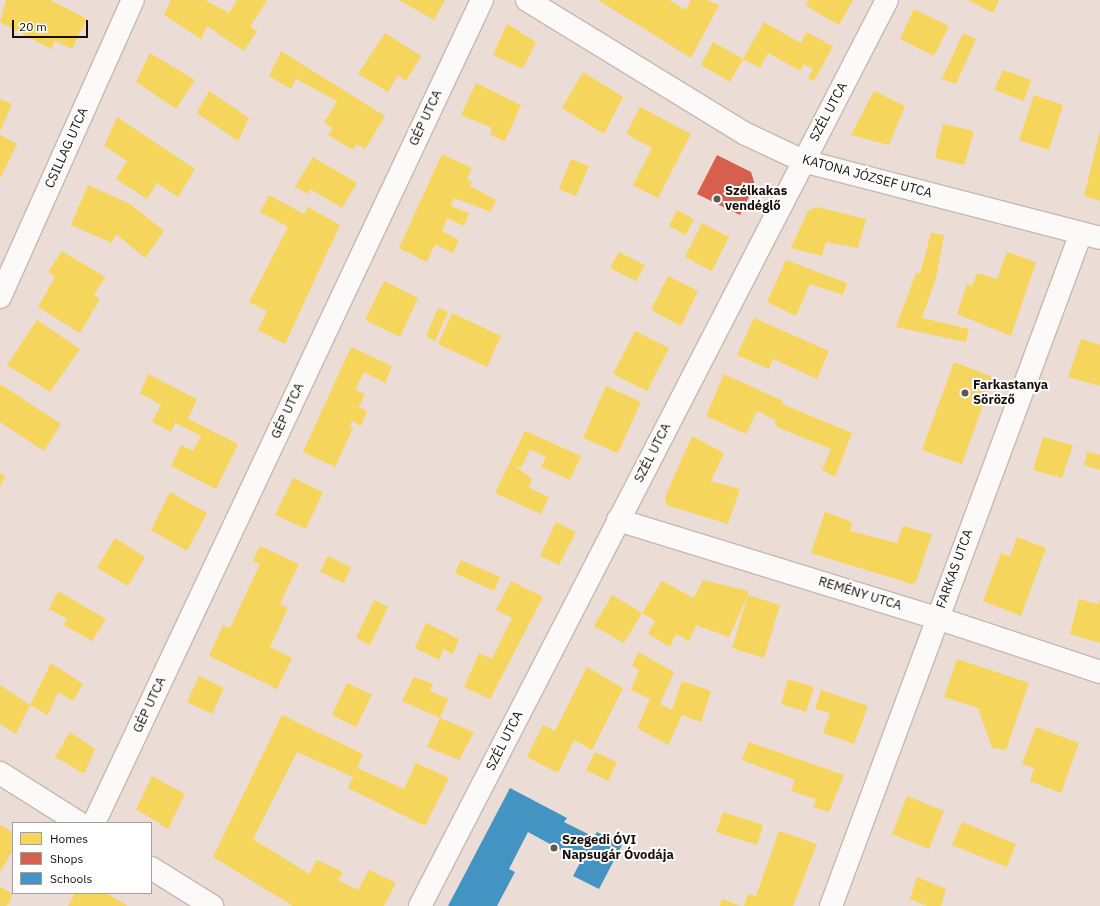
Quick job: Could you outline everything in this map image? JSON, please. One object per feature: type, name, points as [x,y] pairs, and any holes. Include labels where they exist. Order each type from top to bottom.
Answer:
[{"type":"street","name":"CSILLAG UTCA","points":[[0,297],[133,0]]},
{"type":"street","name":"GÉP UTCA","points":[[94,822],[482,0]]},
{"type":"street","name":"KATONA JÓZSEF UTCA","points":[[527,0],[746,134],[803,161],[1090,236]]},
{"type":"street","name":"SZÉL UTCA","points":[[420,906],[887,0]]},
{"type":"street","name":"FARKAS UTCA","points":[[831,906],[937,618],[1090,236]]},
{"type":"street","name":"REMÉNY UTCA","points":[[618,520],[937,618],[1100,672]]},
{"type":"street","points":[[0,773],[77,822]]},
{"type":"street","points":[[152,869],[212,906]]},
{"type":"building: Homes","points":[[6,0],[50,0],[87,19],[72,49],[55,41],[51,49],[0,22]]},
{"type":"building: Homes","points":[[171,0],[205,0],[229,13],[237,0],[267,0],[250,27],[257,31],[244,51],[207,26],[201,39],[164,15]]},
{"type":"building: Homes","points":[[399,0],[445,0],[434,20]]},
{"type":"building: Homes","points":[[598,0],[669,0],[686,10],[691,0],[707,0],[719,5],[691,58]]},
{"type":"building: Homes","points":[[809,0],[853,0],[839,25],[806,6]]},
{"type":"building: Homes","points":[[968,0],[999,0],[993,13]]},
{"type":"building: Homes","points":[[914,9],[949,26],[934,56],[900,39]]},
{"type":"building: Homes","points":[[764,22],[801,43],[806,32],[833,46],[814,81],[808,78],[813,69],[804,64],[800,71],[768,53],[760,68],[743,59]]},
{"type":"building: Homes","points":[[507,24],[536,42],[523,69],[493,55]]},
{"type":"building: Homes","points":[[385,33],[421,56],[406,81],[398,75],[388,92],[358,74]]},
{"type":"building: Homes","points":[[963,33],[976,39],[956,84],[942,79]]},
{"type":"building: Homes","points":[[713,42],[743,59],[730,82],[701,65]]},
{"type":"building: Homes","points":[[281,51],[385,116],[365,149],[357,144],[353,150],[328,135],[333,128],[324,123],[337,101],[296,79],[291,89],[269,76]]},
{"type":"building: Homes","points":[[150,53],[195,80],[176,109],[136,82]]},
{"type":"building: Homes","points":[[1003,70],[1031,80],[1024,101],[994,90]]},
{"type":"building: Homes","points":[[583,72],[623,97],[604,134],[562,108]]},
{"type":"building: Homes","points":[[476,83],[521,105],[505,141],[490,135],[492,128],[461,115]]},
{"type":"building: Homes","points":[[209,91],[249,118],[238,141],[197,113]]},
{"type":"building: Homes","points":[[874,91],[905,106],[889,145],[851,135]]},
{"type":"building: Homes","points":[[1034,95],[1063,105],[1049,150],[1019,140]]},
{"type":"building: Homes","points":[[0,99],[12,104],[0,131]]},
{"type":"building: Homes","points":[[640,107],[691,134],[658,198],[633,185],[652,148],[626,134]]},
{"type":"building: Homes","points":[[117,117],[195,169],[178,197],[157,183],[147,199],[116,179],[127,161],[104,146]]},
{"type":"building: Homes","points":[[943,124],[974,131],[964,165],[935,158]]},
{"type":"building: Homes","points":[[1100,130],[1100,201],[1084,196]]},
{"type":"building: Homes","points":[[0,135],[17,144],[0,179]]},
{"type":"building: Homes","points":[[442,154],[472,168],[467,179],[472,182],[470,186],[496,200],[491,212],[454,198],[451,206],[469,213],[464,226],[447,218],[442,231],[459,240],[453,253],[435,244],[427,262],[399,248]]},
{"type":"building: Homes","points":[[313,157],[357,183],[342,208],[310,189],[308,194],[295,187]]},
{"type":"building: Homes","points":[[571,159],[589,166],[576,196],[559,189]]},
{"type":"building: Homes","points":[[88,185],[130,204],[164,231],[145,258],[116,234],[112,243],[71,225]]},
{"type":"building: Homes","points":[[269,195],[304,214],[308,207],[340,225],[285,344],[258,330],[267,311],[249,302],[288,227],[260,212]]},
{"type":"building: Homes","points":[[817,207],[866,219],[858,248],[826,242],[822,256],[791,248],[808,211]]},
{"type":"building: Homes","points":[[677,210],[694,219],[686,235],[669,226]]},
{"type":"building: Homes","points":[[702,223],[729,237],[712,271],[685,257]]},
{"type":"building: Homes","points":[[931,233],[944,235],[936,278],[922,318],[969,329],[966,342],[896,327],[916,273],[920,274]]},
{"type":"building: Homes","points":[[62,251],[105,277],[94,295],[100,299],[80,333],[38,307],[55,277],[48,272]]},
{"type":"building: Homes","points":[[619,252],[645,265],[636,281],[610,268]]},
{"type":"building: Homes","points":[[1007,252],[1036,262],[1011,336],[957,314],[967,284],[972,286],[977,273],[997,279]]},
{"type":"building: Homes","points":[[786,260],[847,283],[843,295],[810,284],[796,316],[767,302]]},
{"type":"building: Homes","points":[[668,276],[698,291],[681,326],[651,310]]},
{"type":"building: Homes","points":[[384,281],[418,298],[400,337],[365,320]]},
{"type":"building: Homes","points":[[438,308],[448,312],[435,341],[426,336]]},
{"type":"building: Homes","points":[[452,313],[501,336],[487,367],[438,344]]},
{"type":"building: Homes","points":[[754,318],[829,351],[817,379],[773,359],[769,369],[737,355]]},
{"type":"building: Homes","points":[[37,320],[80,349],[50,392],[7,365]]},
{"type":"building: Homes","points":[[635,331],[669,348],[647,391],[613,374]]},
{"type":"building: Homes","points":[[1081,339],[1100,345],[1100,386],[1068,377]]},
{"type":"building: Homes","points":[[351,347],[392,366],[385,383],[364,372],[355,390],[365,394],[359,407],[367,411],[361,426],[352,421],[350,427],[353,428],[335,467],[303,452]]},
{"type":"building: Homes","points":[[954,362],[993,377],[962,464],[922,450]]},
{"type":"building: Homes","points":[[148,374],[197,399],[188,419],[238,444],[216,489],[171,466],[181,445],[193,451],[201,436],[175,423],[171,432],[152,422],[161,405],[140,393]]},
{"type":"building: Homes","points":[[724,374],[783,401],[782,404],[852,433],[835,477],[822,470],[831,449],[775,426],[775,420],[757,411],[746,434],[706,416]]},
{"type":"building: Homes","points":[[0,384],[61,424],[44,451],[0,422]]},
{"type":"building: Homes","points":[[606,386],[641,402],[618,453],[583,438]]},
{"type":"building: Homes","points":[[525,431],[581,456],[570,480],[541,467],[546,457],[530,449],[521,468],[511,463],[532,479],[529,488],[549,497],[541,514],[495,493]]},
{"type":"building: Homes","points":[[692,436],[724,453],[711,481],[740,489],[728,524],[666,505],[665,497]]},
{"type":"building: Homes","points":[[1043,437],[1073,445],[1062,478],[1033,470]]},
{"type":"building: Homes","points":[[1087,452],[1100,455],[1100,470],[1084,465]]},
{"type":"building: Homes","points":[[0,473],[5,476],[0,487]]},
{"type":"building: Homes","points":[[293,478],[323,492],[306,529],[275,515]]},
{"type":"building: Homes","points":[[170,492],[207,513],[187,551],[151,530]]},
{"type":"building: Homes","points":[[825,512],[852,522],[850,531],[897,543],[903,526],[932,534],[916,582],[912,584],[811,553]]},
{"type":"building: Homes","points":[[556,522],[576,532],[559,565],[540,556]]},
{"type":"building: Homes","points":[[1017,537],[1046,548],[1021,616],[983,601],[1001,553],[1010,557]]},
{"type":"building: Homes","points":[[115,538],[145,557],[128,586],[97,568]]},
{"type":"building: Homes","points":[[260,546],[299,564],[280,604],[288,608],[270,647],[292,658],[277,689],[209,656],[223,625],[230,628],[260,564],[253,561]]},
{"type":"building: Homes","points":[[328,556],[351,567],[344,583],[320,572]]},
{"type":"building: Homes","points":[[461,560],[500,577],[494,591],[455,573]]},
{"type":"building: Homes","points":[[703,580],[748,591],[748,595],[729,637],[696,625],[689,641],[676,634],[670,647],[648,634],[655,621],[642,613],[662,581],[694,598]]},
{"type":"building: Homes","points":[[511,581],[543,597],[490,699],[464,687],[479,653],[492,659],[512,618],[496,610]]},
{"type":"building: Homes","points":[[58,591],[106,619],[92,641],[64,625],[67,619],[49,609]]},
{"type":"building: Homes","points":[[612,595],[642,613],[624,643],[594,626]]},
{"type":"building: Homes","points":[[748,595],[780,605],[764,658],[732,648]]},
{"type":"building: Homes","points":[[1079,599],[1098,604],[1100,599],[1100,643],[1070,634]]},
{"type":"building: Homes","points":[[374,600],[388,607],[370,645],[356,638]]},
{"type":"building: Homes","points":[[426,623],[459,639],[453,654],[443,649],[439,660],[415,648]]},
{"type":"building: Homes","points":[[638,652],[674,672],[660,704],[672,710],[682,681],[711,691],[701,722],[682,715],[668,745],[637,728],[650,699],[631,690],[639,670],[632,666]]},
{"type":"building: Homes","points":[[957,659],[1029,683],[1006,750],[992,748],[978,708],[944,697]]},
{"type":"building: Homes","points":[[51,663],[83,684],[73,701],[58,692],[48,715],[30,705]]},
{"type":"building: Homes","points":[[587,667],[623,688],[592,750],[574,740],[558,773],[527,757],[543,725],[555,731]]},
{"type":"building: Homes","points":[[199,676],[224,688],[212,714],[187,702]]},
{"type":"building: Homes","points":[[414,677],[433,684],[430,691],[448,699],[440,718],[402,701]]},
{"type":"building: Homes","points":[[788,679],[814,687],[806,712],[781,704]]},
{"type":"building: Homes","points":[[347,683],[372,695],[356,727],[332,715]]},
{"type":"building: Homes","points":[[0,685],[30,705],[16,734],[0,724]]},
{"type":"building: Homes","points":[[821,690],[868,706],[854,744],[823,733],[830,713],[815,709]]},
{"type":"building: Homes","points":[[282,715],[363,754],[357,768],[404,789],[416,763],[449,778],[425,826],[348,788],[353,777],[297,752],[253,839],[309,874],[317,860],[343,872],[338,880],[358,890],[369,870],[396,883],[384,906],[293,906],[213,857]]},
{"type":"building: Homes","points":[[440,718],[474,732],[459,760],[427,747]]},
{"type":"building: Homes","points":[[1036,727],[1079,743],[1061,793],[1030,781],[1034,768],[1022,764]]},
{"type":"building: Homes","points":[[70,732],[95,749],[84,774],[55,757]]},
{"type":"building: Homes","points":[[749,742],[844,775],[829,812],[813,807],[816,799],[791,791],[795,780],[742,760]]},
{"type":"building: Homes","points":[[595,752],[617,762],[608,781],[586,770]]},
{"type":"building: Homes","points":[[152,776],[185,794],[168,829],[136,809]]},
{"type":"building: Homes","points":[[907,796],[944,811],[929,849],[892,834]]},
{"type":"building: Homes","points":[[723,812],[763,825],[757,845],[716,832]]},
{"type":"building: Homes","points":[[962,822],[1016,844],[1007,867],[952,845]]},
{"type":"building: Homes","points":[[0,825],[12,831],[12,852],[0,872]]},
{"type":"building: Homes","points":[[779,831],[817,844],[793,906],[744,906],[748,894],[756,896]]},
{"type":"building: Homes","points":[[917,877],[946,889],[941,906],[927,906],[910,899]]},
{"type":"building: Homes","points":[[0,887],[13,894],[7,906],[0,906]]},
{"type":"building: Homes","points":[[74,894],[108,894],[128,906],[68,906]]},
{"type":"building: Homes","points":[[722,899],[741,906],[720,906]]},
{"type":"building: Shops","points":[[717,155],[751,172],[755,185],[740,215],[697,194]]},
{"type":"building: Schools","points":[[510,788],[567,818],[564,822],[594,837],[597,832],[622,845],[599,889],[573,876],[581,861],[528,832],[509,869],[515,872],[497,906],[448,906]]},
{"type":"place","name":"Szélkakas vendéglő","points":[[717,199]]},
{"type":"place","name":"Farkastanya Söröző","points":[[965,393]]},
{"type":"place","name":"Szegedi ÓVI Napsugár Óvodája","points":[[554,848]]}]
